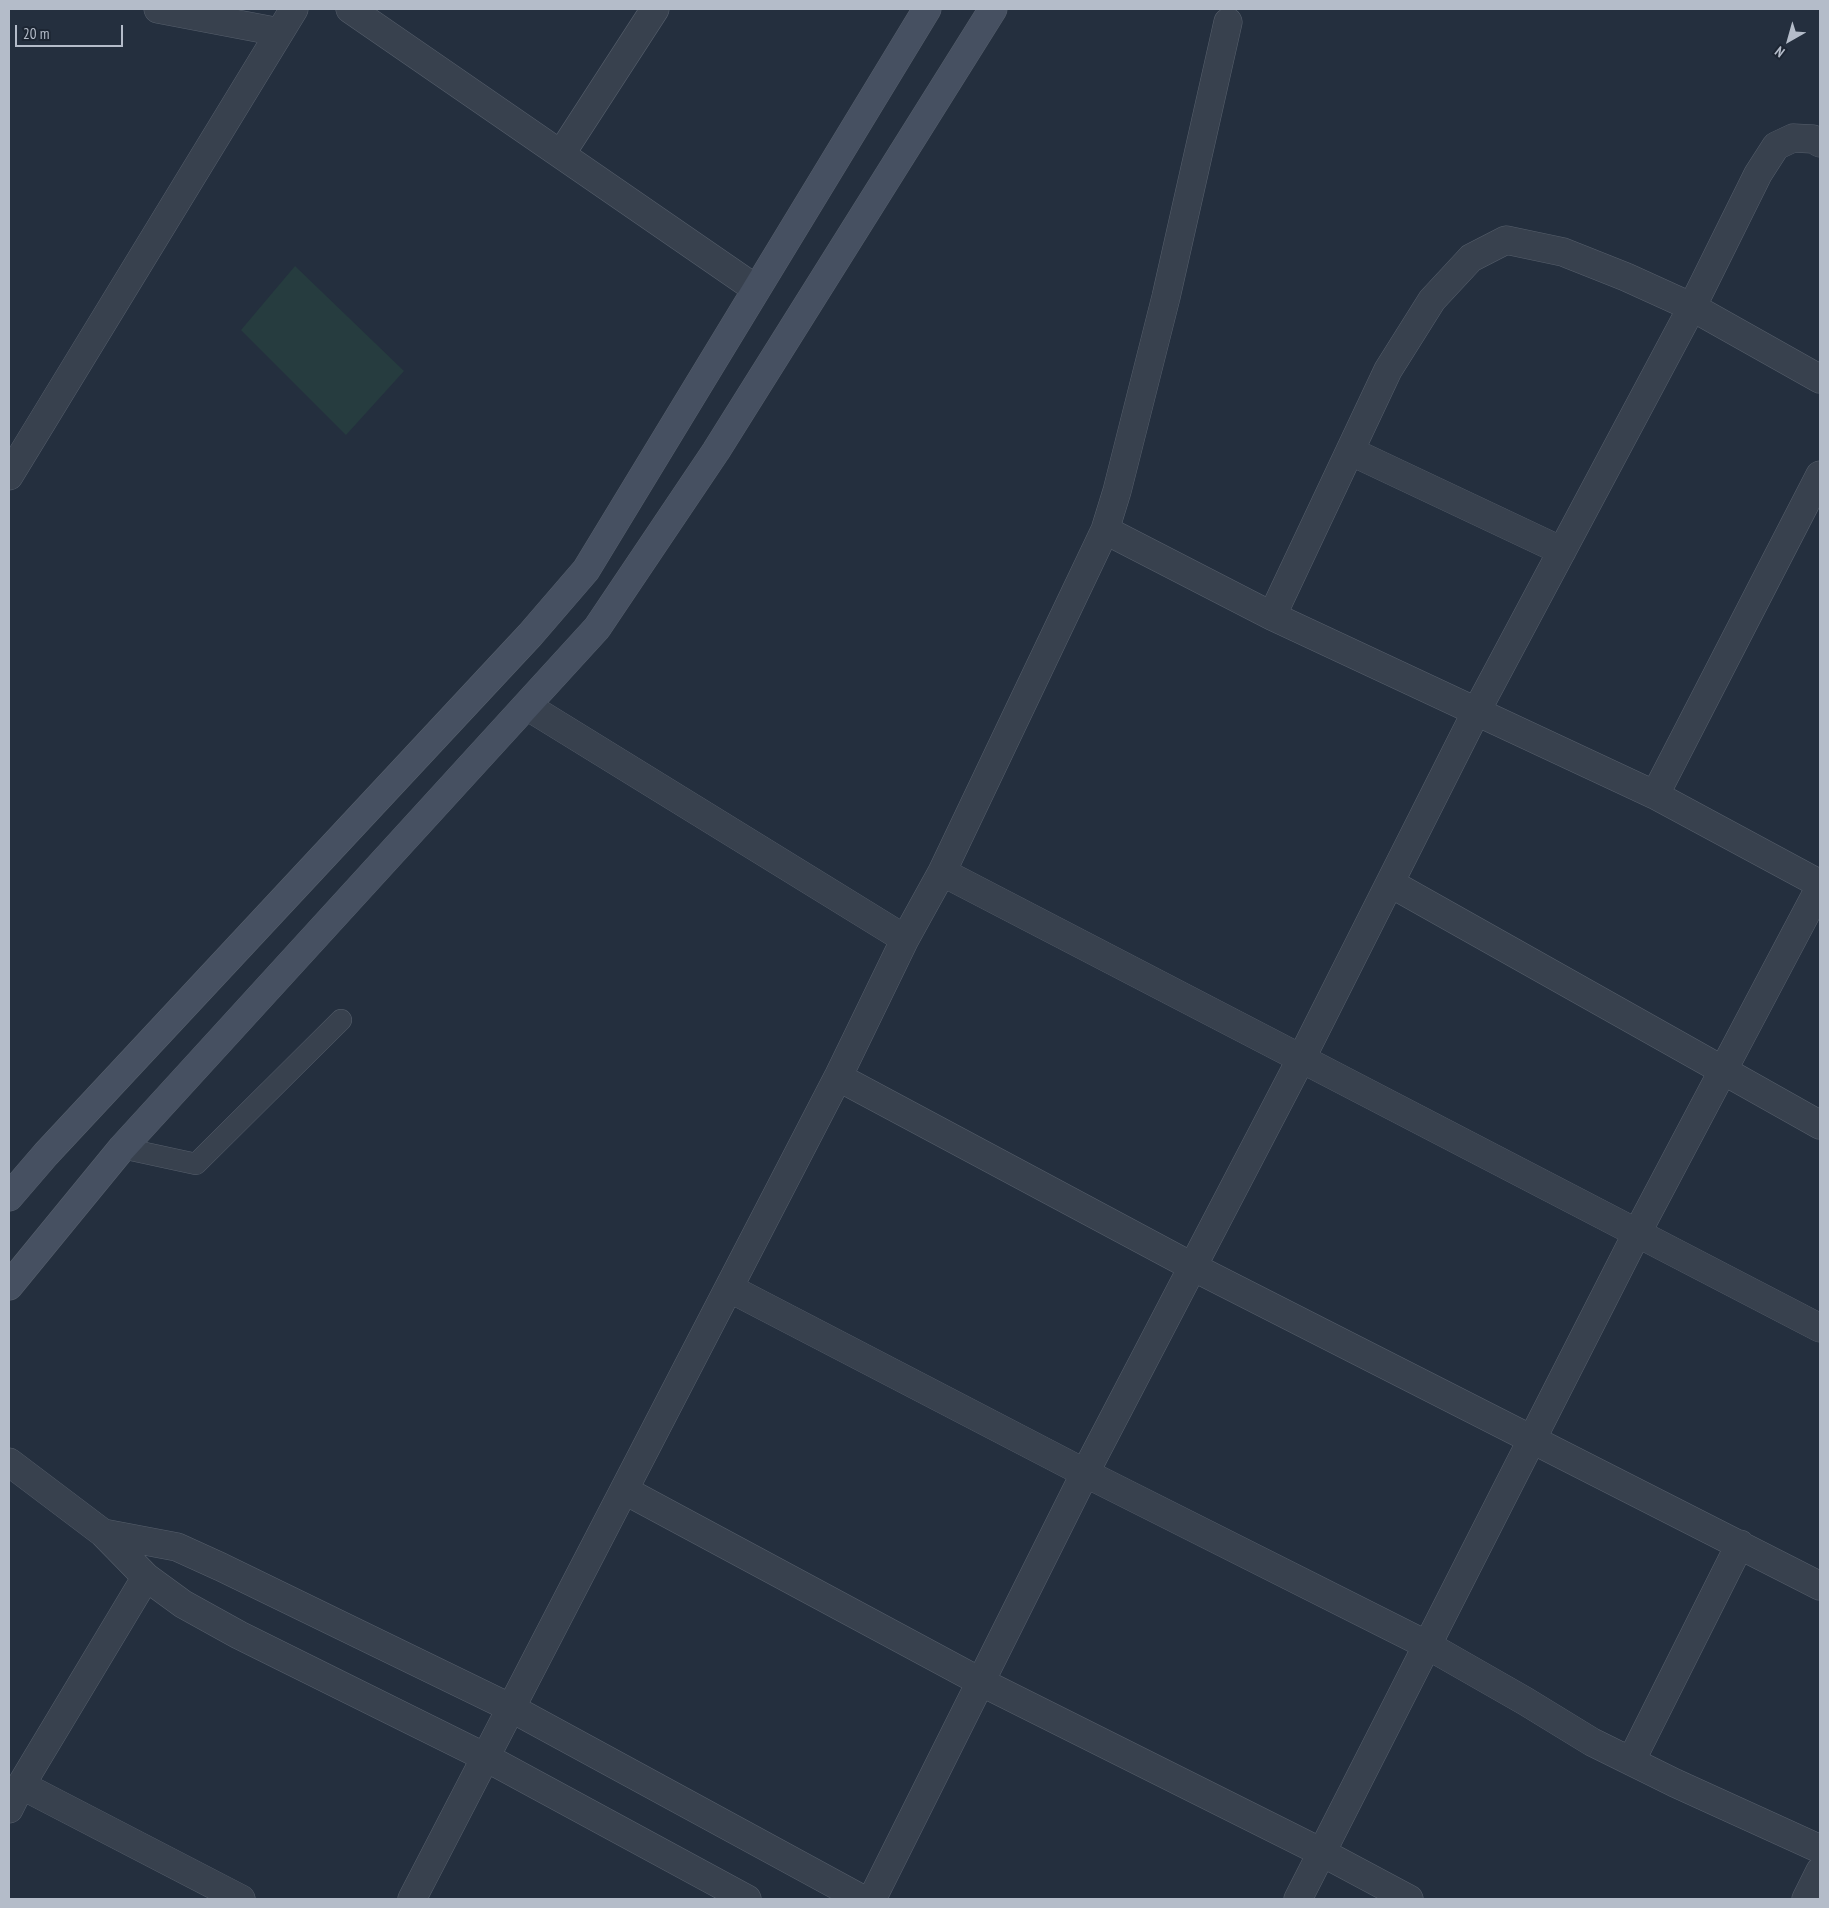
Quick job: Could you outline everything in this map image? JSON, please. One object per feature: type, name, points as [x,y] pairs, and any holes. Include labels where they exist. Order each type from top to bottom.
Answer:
[{"type":"main road","points":[[9,1197],[46,1154],[524,642],[586,570],[927,9]]},
{"type":"main road","points":[[9,1286],[122,1148],[597,628],[705,467],[993,9]]},
{"type":"street","points":[[158,9],[279,32]]},
{"type":"street","points":[[9,476],[294,9]]},
{"type":"street","points":[[350,9],[756,290]]},
{"type":"street","points":[[561,154],[655,9]]},
{"type":"street","points":[[412,1899],[838,1077],[905,938],[942,872],[1105,530],[1117,491],[1164,306],[1228,22]]},
{"type":"street","points":[[872,1899],[1085,1473],[1301,1059],[1476,712],[1692,307],[1758,174],[1776,146],[1793,138],[1813,139],[1820,143]]},
{"type":"street","points":[[1272,616],[1388,370],[1432,300],[1470,258],[1506,240],[1563,252],[1692,307],[1820,379]]},
{"type":"street","points":[[1350,451],[1562,551]]},
{"type":"street","points":[[1655,795],[1820,475]]},
{"type":"street","points":[[1105,530],[1272,616],[1655,795],[1820,886],[1637,1233],[1298,1899]]},
{"type":"street","points":[[527,706],[905,938]]},
{"type":"street","points":[[942,872],[1820,1328]]},
{"type":"street","points":[[1390,883],[1724,1069],[1820,1125]]},
{"type":"street","points":[[838,1077],[1193,1267],[1820,1586]]},
{"type":"street","points":[[729,1288],[1085,1473],[1427,1645],[1592,1742],[1674,1783],[1820,1849]]},
{"type":"street","points":[[9,1462],[103,1534],[146,1577],[183,1604],[239,1635],[485,1757],[746,1899]]},
{"type":"street","points":[[624,1490],[980,1682],[1322,1852],[1409,1899]]},
{"type":"street","points":[[103,1534],[177,1547],[201,1557],[511,1708],[862,1899]]},
{"type":"street","points":[[1631,1761],[1740,1544]]},
{"type":"street","points":[[9,1809],[21,1784],[146,1577]]},
{"type":"street","points":[[21,1784],[241,1899]]},
{"type":"street","points":[[1806,1899],[1820,1871]]},
{"type":"lane","points":[[122,1148],[196,1164],[341,1020]]},
{"type":"green space","points":[[295,266],[404,371],[346,435],[241,330]]}]
